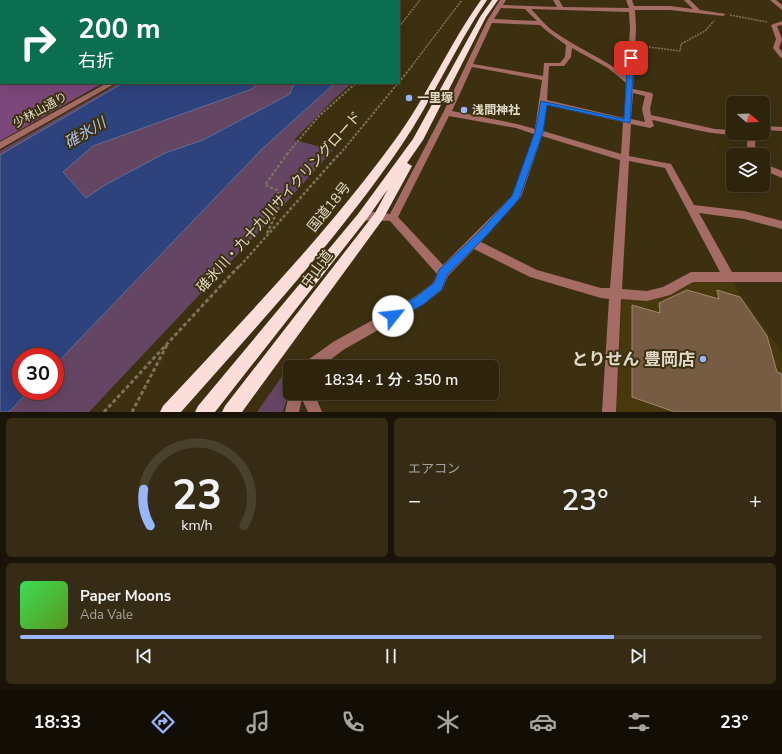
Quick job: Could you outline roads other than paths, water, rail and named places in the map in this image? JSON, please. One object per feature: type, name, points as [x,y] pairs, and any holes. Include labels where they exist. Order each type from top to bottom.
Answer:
[{"type":"highway","name":"国道18号","points":[[169,412],[312,252],[381,168],[418,112],[473,16],[484,0]]},
{"type":"highway","points":[[204,412],[362,217],[418,140],[483,17],[499,2]]},
{"type":"highway","name":"中山道","points":[[231,412],[386,217],[418,140]]},
{"type":"street","points":[[556,0],[560,9]]},
{"type":"street","points":[[687,0],[697,10]]},
{"type":"street","points":[[773,0],[782,8]]},
{"type":"street","points":[[386,217],[447,113],[499,2],[526,7],[560,9],[631,6],[697,10],[723,14]]},
{"type":"street","points":[[609,412],[615,294],[630,86],[632,46],[631,6]]},
{"type":"street","points":[[526,7],[540,23],[569,45],[610,67],[630,86],[649,95],[646,104],[650,126],[544,102]]},
{"type":"street","points":[[490,21],[540,23]]},
{"type":"street","points":[[779,23],[774,25],[779,39],[776,48],[781,53]]},
{"type":"street","points":[[319,360],[338,346],[420,300],[438,286],[443,273],[473,244],[516,197],[539,132],[544,102],[546,64],[562,65],[568,57],[569,45]]},
{"type":"street","points":[[469,65],[546,79]]},
{"type":"street","name":"少林山通り","points":[[0,146],[110,84]]},
{"type":"street","points":[[447,113],[504,123],[626,158],[668,166],[728,276]]},
{"type":"street","points":[[647,116],[715,131],[726,132]]},
{"type":"street","points":[[770,128],[782,129]]},
{"type":"street","points":[[770,169],[782,175]]},
{"type":"street","points":[[691,208],[744,215],[782,225]]},
{"type":"street","points":[[362,217],[386,217],[443,273]]},
{"type":"street","points":[[473,244],[534,274],[601,293],[647,296],[666,291],[691,277],[782,277]]},
{"type":"street","points":[[292,412],[295,400]]},
{"type":"street","points":[[309,400],[315,412]]},
{"type":"water","name":"碓氷川","points":[[121,84],[256,84],[252,89],[93,146],[63,172],[86,198],[105,185],[165,153],[203,140],[290,94],[294,84],[334,84],[262,149],[64,356],[64,348],[12,348],[12,400],[20,400],[9,412],[0,412],[0,155]]},
{"type":"place","name":"一里塚","points":[[409,98]]},
{"type":"place","name":"浅間神社","points":[[464,110]]},
{"type":"place","name":"とりせん 豊岡店","points":[[703,359]]}]
